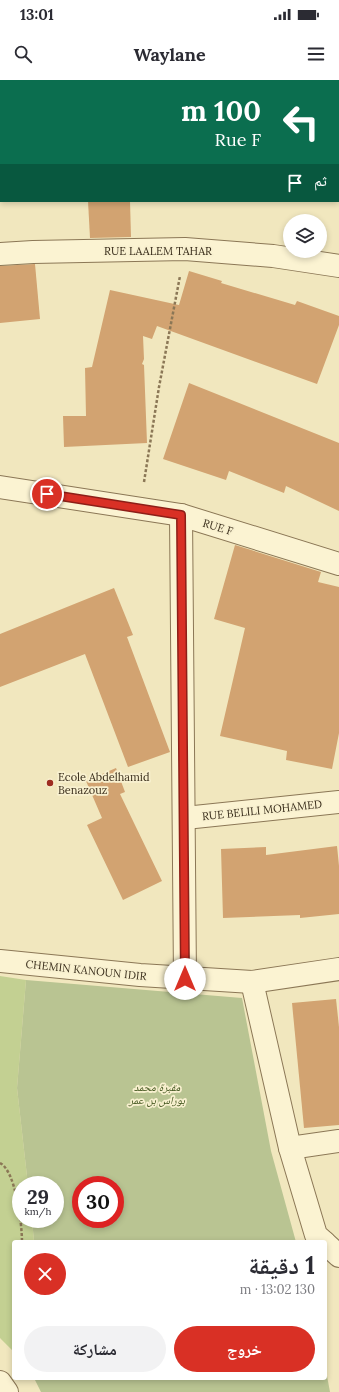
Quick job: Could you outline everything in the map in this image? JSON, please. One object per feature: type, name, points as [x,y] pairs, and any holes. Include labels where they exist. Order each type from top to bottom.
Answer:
[{"type":"street","name":"RUE LAALEM TAHAR","points":[[0,254],[185,249],[273,256],[339,266]]},
{"type":"street","name":"RUE F","points":[[0,487],[181,515],[339,564]]},
{"type":"street","points":[[181,515],[185,818],[185,979]]},
{"type":"street","name":"RUE BELILI MOHAMED","points":[[185,818],[339,802]]},
{"type":"street","name":"CHEMIN KANOUN IDIR","points":[[0,961],[185,979],[252,982],[339,969]]},
{"type":"street","points":[[252,982],[290,1148],[316,1234],[322,1240]]},
{"type":"street","points":[[290,1148],[339,1141]]},
{"type":"street","points":[[327,1245],[339,1256]]},
{"type":"street","points":[[0,1382],[7,1392]]},
{"type":"path","points":[[140,508],[159,387],[185,249]]},
{"type":"path","points":[[0,1163],[10,1176],[19,1205],[22,1240]]},
{"type":"green space","points":[[0,976],[26,980],[17,1088],[27,1176],[12,1176],[12,1228],[33,1228],[34,1240],[12,1240],[12,1350],[0,1338]]},
{"type":"green space","name":"مقبرة محمد بوراس بن عمر","points":[[26,980],[242,998],[271,1151],[295,1240],[34,1240],[33,1228],[64,1228],[64,1176],[27,1176],[17,1088]]},
{"type":"green space","points":[[327,1376],[330,1392],[41,1392],[35,1380],[327,1380]]},
{"type":"building","points":[[88,202],[130,202],[131,237],[90,238]]},
{"type":"building","points":[[35,264],[40,319],[0,323],[0,266]]},
{"type":"building","points":[[189,271],[222,281],[221,283],[295,305],[297,301],[339,316],[339,325],[317,384],[157,326],[152,339],[143,336],[144,359],[142,364],[144,365],[147,443],[64,447],[63,416],[86,416],[85,368],[92,367],[110,290],[179,305]]},
{"type":"building","points":[[189,383],[339,443],[339,511],[286,486],[284,493],[229,471],[226,480],[163,459]]},
{"type":"building","points":[[235,545],[321,572],[318,582],[339,587],[339,733],[332,769],[286,760],[287,751],[220,736],[245,628],[214,619]]},
{"type":"building","points":[[114,588],[133,635],[127,637],[170,752],[128,767],[85,654],[0,687],[0,634]]},
{"type":"building","points":[[116,768],[125,792],[120,794],[162,881],[123,900],[87,825],[102,818],[86,781]]},
{"type":"building","points":[[337,846],[339,866],[339,914],[300,918],[300,915],[223,918],[221,849],[266,847],[266,855]]},
{"type":"building","points":[[336,999],[339,1027],[339,1125],[304,1128],[292,1003]]},
{"type":"place","name":"Ecole Abdelhamid Benazouz","points":[[50,783]]},
{"type":"route","points":[[47,494],[181,515],[185,818],[185,979]]}]
